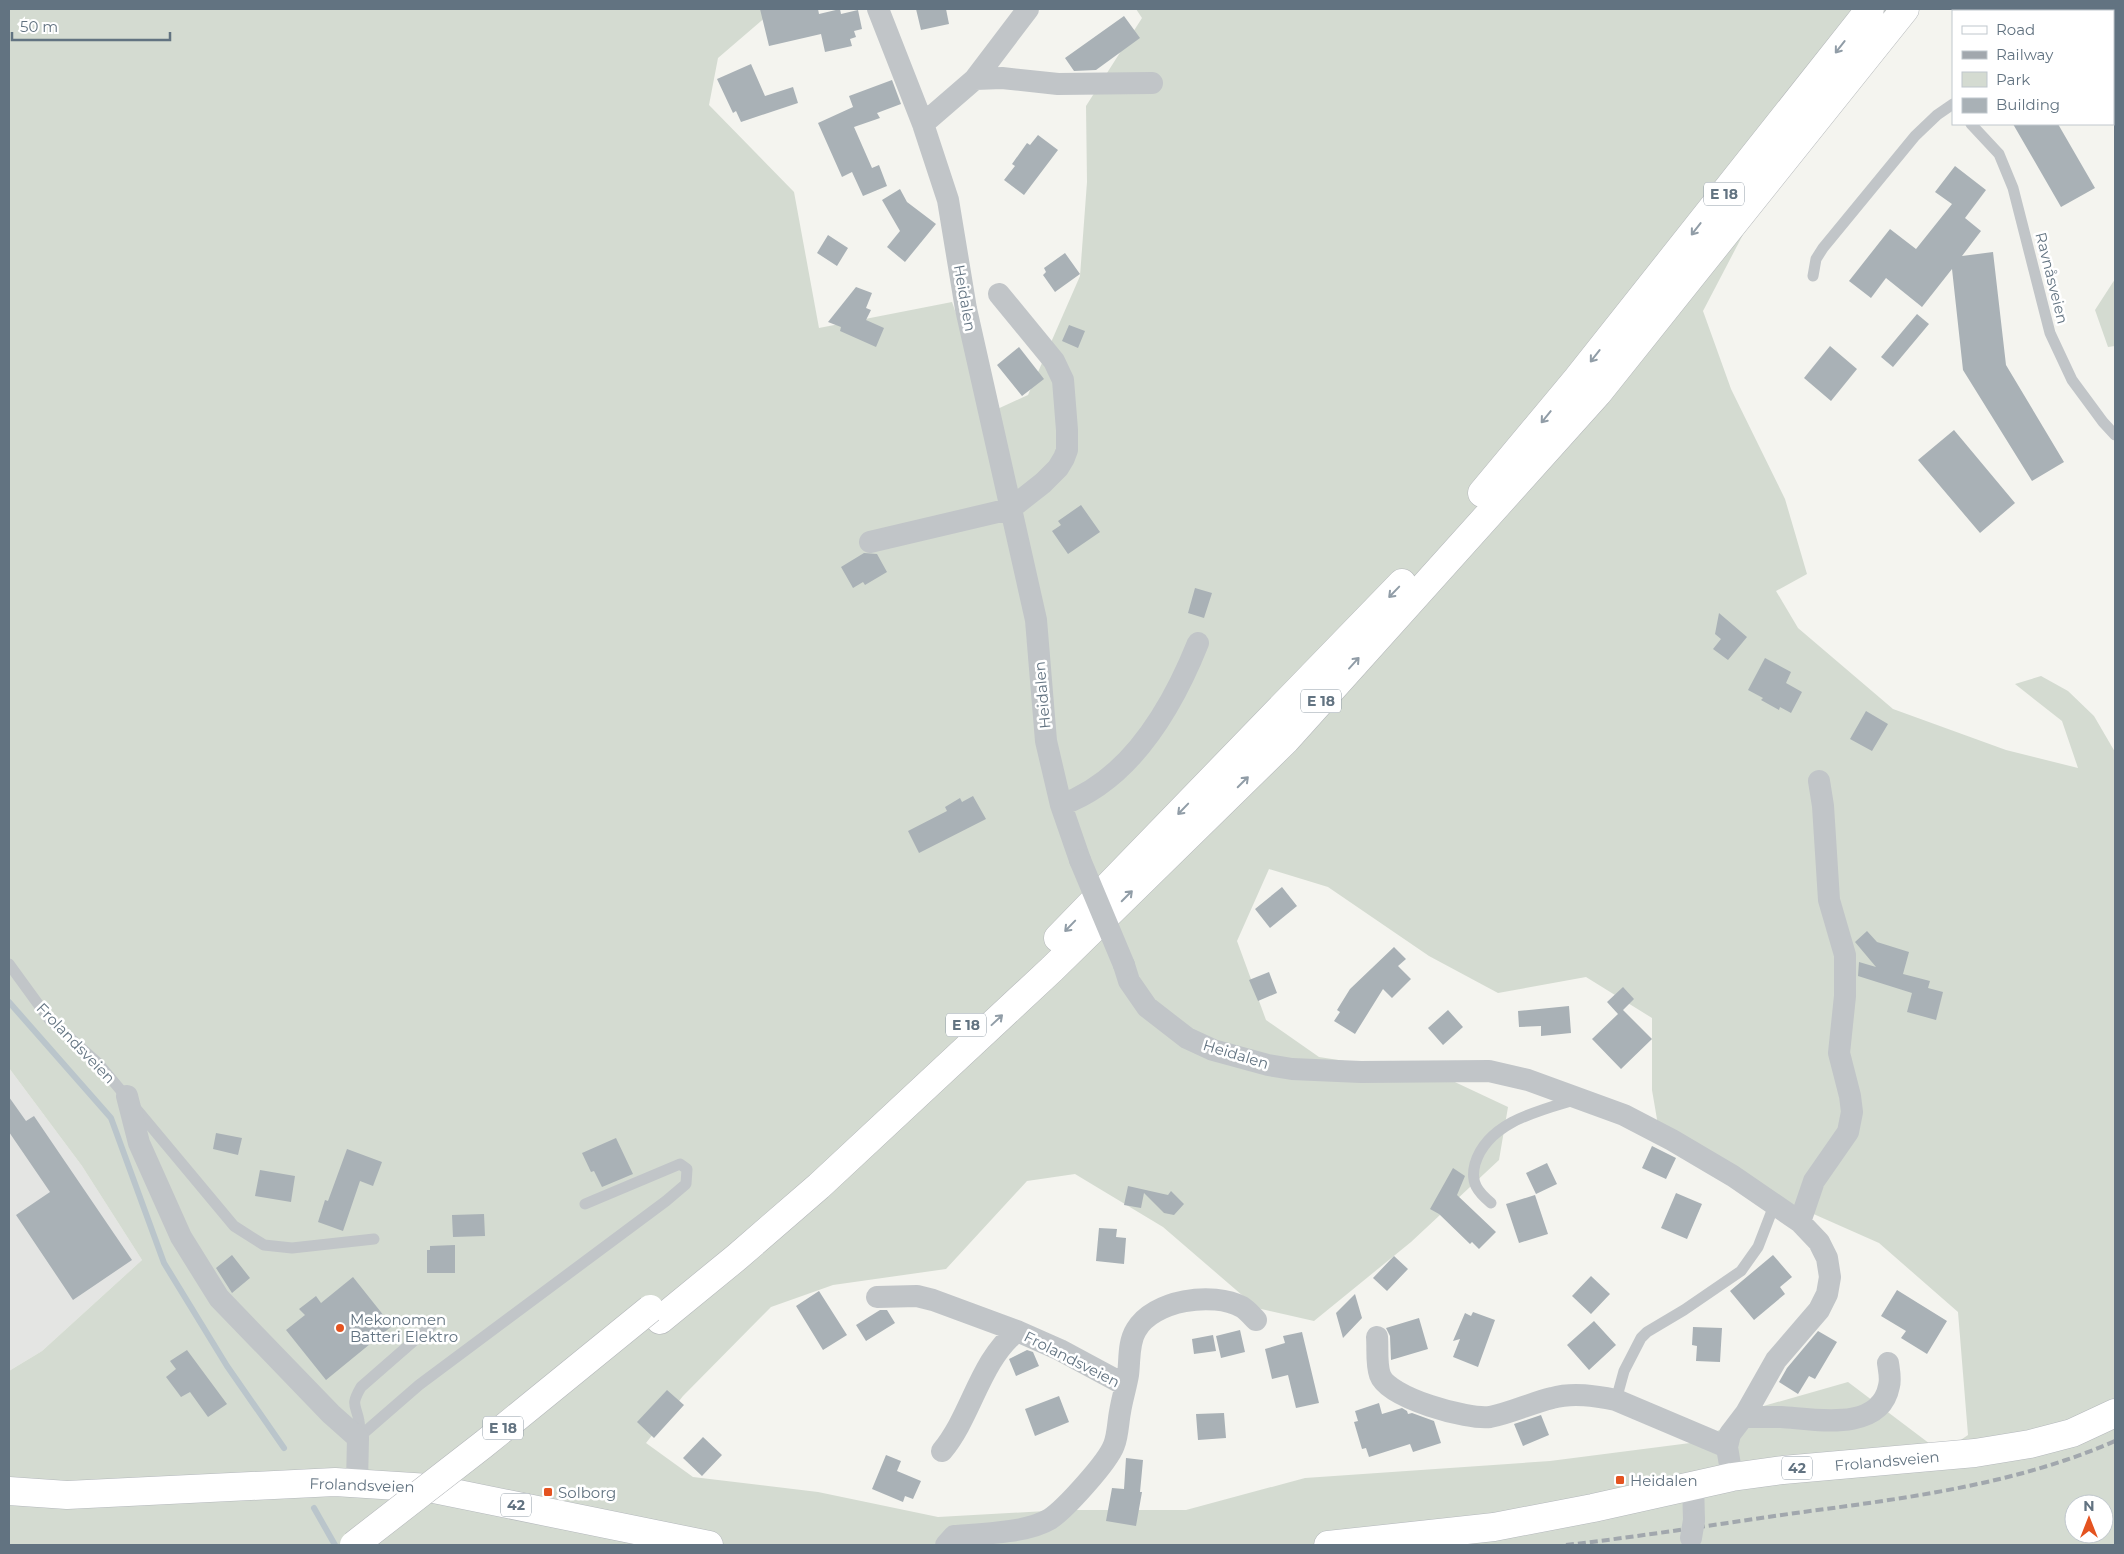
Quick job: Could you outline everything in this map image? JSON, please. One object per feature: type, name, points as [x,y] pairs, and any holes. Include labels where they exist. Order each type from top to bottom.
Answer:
[{"type":"main road","name":"E 18","points":[[379,1545],[494,1455],[655,1314],[810,1172],[1040,956],[1414,570],[1502,471],[1870,9]]},
{"type":"main road","name":"E 18","points":[[354,1545],[655,1314],[738,1257],[841,1166],[1052,969],[1286,740],[1598,393],[1905,9]]},
{"type":"main road","name":"Frolandsveien","points":[[1328,1545],[1494,1527],[1593,1508],[1693,1484],[1732,1477],[1783,1470],[1975,1453],[2030,1444],[2072,1433],[2115,1413]]},
{"type":"main road","name":"Frolandsveien","points":[[9,1491],[67,1494],[322,1482],[429,1488],[709,1545]]},
{"type":"street","name":"Heidalen","points":[[878,9],[923,124],[948,200],[966,309],[1036,620],[1046,741],[1061,805],[1080,860],[1129,981],[1147,1007],[1187,1038],[1213,1050],[1268,1065],[1292,1069],[1361,1072],[1489,1071],[1528,1080],[1624,1116],[1672,1140],[1774,1203],[1800,1222],[1820,1242],[1827,1258],[1830,1277],[1827,1294],[1819,1310],[1776,1360],[1746,1413],[1730,1434],[1727,1447]]},
{"type":"street","points":[[923,124],[975,79],[1028,9]]},
{"type":"street","points":[[975,79],[1002,78],[1058,84],[1152,84]]},
{"type":"street","points":[[870,542],[1010,509],[1044,483],[1058,468],[1067,450],[1067,422],[1063,380],[1054,361],[999,294]]},
{"type":"street","points":[[1061,805],[1099,786],[1123,767],[1160,718],[1184,677],[1198,643]]},
{"type":"street","points":[[1800,1222],[1814,1181],[1848,1132],[1852,1112],[1839,1053],[1845,996],[1844,955],[1829,900],[1823,806],[1819,782]]},
{"type":"street","points":[[127,1096],[139,1143],[181,1237],[220,1298],[331,1414],[358,1438],[356,1483]]},
{"type":"street","name":"Frolandsveien","points":[[877,1297],[917,1296],[933,1300],[1016,1331],[1060,1350],[1125,1385],[1115,1444],[1107,1458],[1049,1519],[1015,1530],[954,1536],[946,1545]]},
{"type":"street","points":[[1125,1385],[1128,1376],[1131,1342],[1136,1330],[1143,1321],[1164,1307],[1193,1299],[1220,1300],[1243,1307],[1256,1320]]},
{"type":"street","points":[[942,1451],[953,1438],[999,1349],[1016,1331]]},
{"type":"street","points":[[1377,1337],[1380,1375],[1389,1387],[1409,1397],[1452,1412],[1480,1418],[1553,1397],[1567,1395],[1616,1400],[1727,1447],[1732,1477]]},
{"type":"street","points":[[1746,1413],[1750,1417],[1780,1417],[1829,1422],[1857,1418],[1875,1410],[1885,1397],[1890,1385],[1888,1363]]},
{"type":"street","points":[[1692,1534],[1693,1484]]},
{"type":"lane","points":[[1813,276],[1816,259],[1829,241],[1916,136],[1937,115],[1952,105]]},
{"type":"lane","name":"Ravnåsveien","points":[[1972,125],[1999,154],[2013,188],[2050,333],[2072,380],[2115,435]]},
{"type":"lane","name":"Frolandsveien","points":[[9,964],[50,1019],[98,1063],[234,1226],[264,1245],[292,1248],[374,1239]]},
{"type":"lane","points":[[1492,1203],[1479,1193],[1474,1184],[1474,1170],[1479,1153],[1488,1140],[1500,1130],[1538,1110],[1578,1099]]},
{"type":"lane","points":[[358,1438],[419,1385],[666,1202],[686,1184],[687,1169],[680,1164],[665,1169],[585,1204]]},
{"type":"lane","points":[[1616,1400],[1624,1371],[1641,1338],[1647,1332],[1684,1310],[1741,1271],[1758,1247],[1774,1203]]},
{"type":"lane","points":[[358,1438],[359,1422],[354,1409],[354,1398],[361,1387],[432,1325]]},
{"type":"shaded area","points":[[9,1068],[82,1166],[142,1260],[42,1351],[9,1371]]},
{"type":"green space","points":[[9,9],[775,9],[718,58],[709,105],[794,192],[819,328],[952,302],[987,402],[993,411],[1028,395],[1080,276],[1087,182],[1086,106],[1142,18],[1136,9],[1897,9],[1759,204],[1703,311],[1731,389],[1785,499],[1807,574],[1776,591],[1798,628],[1893,709],[2006,750],[2078,768],[2062,721],[2015,684],[2041,676],[2068,691],[2094,716],[2115,752],[2115,1545],[9,1545],[9,1371],[42,1351],[142,1260],[82,1166],[9,1068]],"holes":[[[1269,869],[1328,887],[1429,956],[1498,993],[1586,977],[1652,1018],[1652,1090],[1659,1131],[1766,1193],[1879,1243],[1958,1312],[1968,1435],[1942,1453],[1848,1382],[1760,1407],[1698,1442],[1550,1461],[1305,1478],[1186,1510],[1063,1510],[938,1517],[818,1492],[693,1477],[646,1443],[683,1396],[771,1307],[833,1285],[946,1269],[1027,1181],[1075,1174],[1163,1227],[1257,1308],[1314,1321],[1411,1242],[1499,1160],[1508,1107],[1442,1076],[1319,1057],[1266,1020],[1237,941]]]},
{"type":"green space","points":[[2115,279],[2115,346],[2108,347],[2095,310]]},
{"type":"building","points":[[760,9],[818,9],[819,14],[840,9],[841,14],[858,10],[862,29],[854,31],[856,37],[850,39],[852,46],[825,52],[821,34],[769,46]]},
{"type":"building","points":[[916,9],[946,9],[949,24],[921,30]]},
{"type":"building","points":[[1124,16],[1140,38],[1096,70],[1074,71],[1065,58]]},
{"type":"building","points":[[751,64],[765,96],[793,87],[798,103],[741,122],[736,111],[733,113],[717,79]]},
{"type":"building","points":[[892,80],[901,104],[877,113],[880,118],[854,127],[872,168],[879,165],[887,186],[863,196],[852,172],[842,177],[818,123],[853,107],[849,96]]},
{"type":"building","points":[[2014,125],[2059,125],[2095,188],[2061,207]]},
{"type":"building","points":[[1038,135],[1058,150],[1024,195],[1004,180],[1015,166],[1012,164],[1027,143],[1030,145]]},
{"type":"building","points":[[1955,166],[1986,190],[1965,218],[1981,231],[1962,256],[1993,252],[2006,365],[2064,462],[2032,481],[1963,370],[1952,269],[1922,307],[1886,278],[1871,298],[1849,281],[1890,229],[1916,249],[1952,204],[1935,192]]},
{"type":"building","points":[[900,189],[907,202],[936,224],[905,262],[887,247],[900,231],[882,200]]},
{"type":"building","points":[[828,235],[848,248],[837,266],[817,253]]},
{"type":"building","points":[[1065,253],[1080,274],[1055,292],[1043,275],[1046,272],[1044,268]]},
{"type":"building","points":[[856,287],[872,293],[866,308],[871,310],[866,320],[884,328],[876,347],[840,331],[841,327],[828,322]]},
{"type":"building","points":[[1917,314],[1929,324],[1893,367],[1881,357]]},
{"type":"building","points":[[1069,325],[1085,331],[1078,348],[1062,341]]},
{"type":"building","points":[[1830,346],[1857,369],[1831,401],[1804,378]]},
{"type":"building","points":[[1019,347],[1044,379],[1022,396],[997,365]]},
{"type":"building","points":[[1954,430],[2015,503],[1980,533],[1918,460]]},
{"type":"building","points":[[1081,505],[1100,532],[1068,554],[1052,531],[1061,525],[1058,521]]},
{"type":"building","points":[[864,553],[877,554],[887,572],[865,585],[863,582],[853,588],[841,567]]},
{"type":"building","points":[[1195,588],[1212,593],[1204,618],[1188,613]]},
{"type":"building","points":[[1719,613],[1747,637],[1728,660],[1713,649],[1721,639],[1715,634]]},
{"type":"building","points":[[1765,658],[1791,672],[1786,683],[1802,692],[1791,713],[1780,707],[1779,710],[1748,690]]},
{"type":"building","points":[[1866,711],[1888,724],[1872,751],[1850,739]]},
{"type":"building","points":[[973,796],[986,819],[919,853],[908,831],[947,811],[945,807],[960,798],[962,802]]},
{"type":"building","points":[[1282,887],[1297,906],[1270,928],[1255,909]]},
{"type":"building","points":[[1867,931],[1877,942],[1909,952],[1903,974],[1930,981],[1928,988],[1943,992],[1936,1020],[1907,1012],[1912,993],[1858,976],[1859,962],[1876,967],[1855,942]]},
{"type":"building","points":[[1394,947],[1406,959],[1398,966],[1411,979],[1392,998],[1383,989],[1355,1034],[1334,1021],[1340,1012],[1337,1010],[1350,989]]},
{"type":"building","points":[[1269,972],[1277,993],[1258,1001],[1249,980]]},
{"type":"building","points":[[1623,987],[1634,999],[1623,1010],[1652,1039],[1621,1069],[1592,1039],[1618,1014],[1607,1002]]},
{"type":"building","points":[[1569,1006],[1571,1033],[1541,1036],[1541,1026],[1519,1027],[1518,1011]]},
{"type":"building","points":[[1448,1010],[1463,1027],[1443,1045],[1428,1028]]},
{"type":"building","points":[[9,1097],[26,1121],[34,1116],[132,1260],[73,1300],[16,1215],[50,1192],[9,1132]]},
{"type":"building","points":[[216,1133],[242,1138],[238,1155],[213,1149]]},
{"type":"building","points":[[616,1138],[633,1174],[602,1187],[594,1171],[591,1172],[582,1153]]},
{"type":"building","points":[[1652,1146],[1676,1158],[1666,1179],[1642,1168]]},
{"type":"building","points":[[347,1149],[382,1162],[373,1186],[360,1181],[343,1231],[318,1222],[325,1200],[328,1201]]},
{"type":"building","points":[[1547,1163],[1557,1184],[1536,1194],[1526,1173]]},
{"type":"building","points":[[1453,1168],[1465,1176],[1457,1195],[1496,1232],[1479,1249],[1472,1242],[1470,1244],[1439,1214],[1430,1209]]},
{"type":"building","points":[[260,1170],[295,1176],[291,1202],[255,1196]]},
{"type":"building","points":[[1128,1186],[1168,1195],[1171,1191],[1184,1204],[1174,1215],[1164,1213],[1144,1193],[1141,1208],[1124,1205]]},
{"type":"building","points":[[1676,1193],[1702,1204],[1687,1239],[1661,1228]]},
{"type":"building","points":[[1535,1195],[1548,1234],[1519,1243],[1506,1204]]},
{"type":"building","points":[[484,1214],[485,1236],[453,1237],[452,1215]]},
{"type":"building","points":[[1099,1228],[1117,1229],[1116,1237],[1126,1238],[1124,1264],[1096,1261]]},
{"type":"building","points":[[455,1245],[455,1273],[427,1273],[427,1250],[430,1250],[430,1246]]},
{"type":"building","points":[[232,1255],[250,1278],[232,1293],[216,1268]]},
{"type":"building","points":[[1773,1255],[1792,1277],[1780,1287],[1785,1294],[1754,1320],[1730,1291]]},
{"type":"building","points":[[1394,1256],[1408,1269],[1387,1291],[1373,1278]]},
{"type":"building","points":[[1591,1276],[1610,1294],[1591,1314],[1572,1296]]},
{"type":"building","points":[[353,1277],[392,1326],[326,1380],[286,1330],[305,1315],[299,1309],[316,1296],[321,1303]]},
{"type":"building","points":[[1897,1290],[1947,1321],[1927,1354],[1901,1338],[1906,1331],[1881,1316]]},
{"type":"building","points":[[819,1291],[847,1335],[823,1350],[796,1306]]},
{"type":"building","points":[[1355,1294],[1362,1318],[1343,1338],[1336,1313]]},
{"type":"building","points":[[880,1310],[887,1310],[895,1323],[866,1341],[856,1325]]},
{"type":"building","points":[[1473,1312],[1495,1320],[1478,1367],[1453,1357],[1460,1339],[1453,1341],[1465,1313],[1471,1316]]},
{"type":"building","points":[[1419,1318],[1428,1349],[1391,1360],[1390,1336],[1386,1328]]},
{"type":"building","points":[[1594,1321],[1616,1345],[1589,1370],[1567,1345]]},
{"type":"building","points":[[1693,1327],[1722,1328],[1720,1362],[1696,1361],[1697,1346],[1692,1345]]},
{"type":"building","points":[[1240,1330],[1245,1352],[1221,1358],[1216,1336]]},
{"type":"building","points":[[1818,1331],[1837,1342],[1815,1379],[1809,1376],[1798,1394],[1779,1382],[1787,1368]]},
{"type":"building","points":[[1302,1332],[1319,1403],[1296,1408],[1288,1375],[1272,1379],[1265,1349],[1285,1343],[1283,1336]]},
{"type":"building","points":[[1213,1335],[1216,1351],[1194,1354],[1192,1339]]},
{"type":"building","points":[[187,1350],[227,1404],[208,1417],[190,1392],[181,1397],[166,1377],[176,1369],[170,1361]]},
{"type":"building","points":[[1027,1350],[1033,1352],[1039,1366],[1016,1376],[1009,1359]]},
{"type":"building","points":[[667,1390],[684,1405],[654,1438],[637,1422]]},
{"type":"building","points":[[1059,1396],[1069,1422],[1035,1436],[1025,1409]]},
{"type":"building","points":[[1379,1403],[1382,1414],[1402,1408],[1408,1414],[1412,1413],[1434,1421],[1441,1443],[1413,1452],[1410,1444],[1369,1457],[1366,1448],[1362,1449],[1354,1422],[1358,1421],[1355,1411]]},
{"type":"building","points":[[1224,1413],[1226,1438],[1198,1440],[1196,1414]]},
{"type":"building","points":[[1541,1415],[1549,1435],[1523,1446],[1514,1424]]},
{"type":"building","points":[[703,1437],[722,1455],[702,1476],[683,1458]]},
{"type":"building","points":[[886,1455],[901,1461],[897,1471],[921,1481],[913,1499],[905,1496],[903,1502],[872,1489]]},
{"type":"building","points":[[1126,1458],[1143,1460],[1140,1492],[1142,1492],[1136,1526],[1106,1521],[1112,1488],[1124,1489]]},
{"type":"waterway","points":[[9,1002],[111,1118],[164,1263],[227,1366],[284,1448]]},
{"type":"waterway","points":[[314,1508],[335,1545]]},
{"type":"railway","points":[[1566,1545],[1922,1495],[2001,1479],[2078,1456],[2115,1441]]},
{"type":"place","name":"Mekonomen Batteri Elektro","points":[[340,1328]]},
{"type":"place","name":"Heidalen","points":[[1620,1480]]},
{"type":"place","name":"Solborg","points":[[548,1492]]}]
